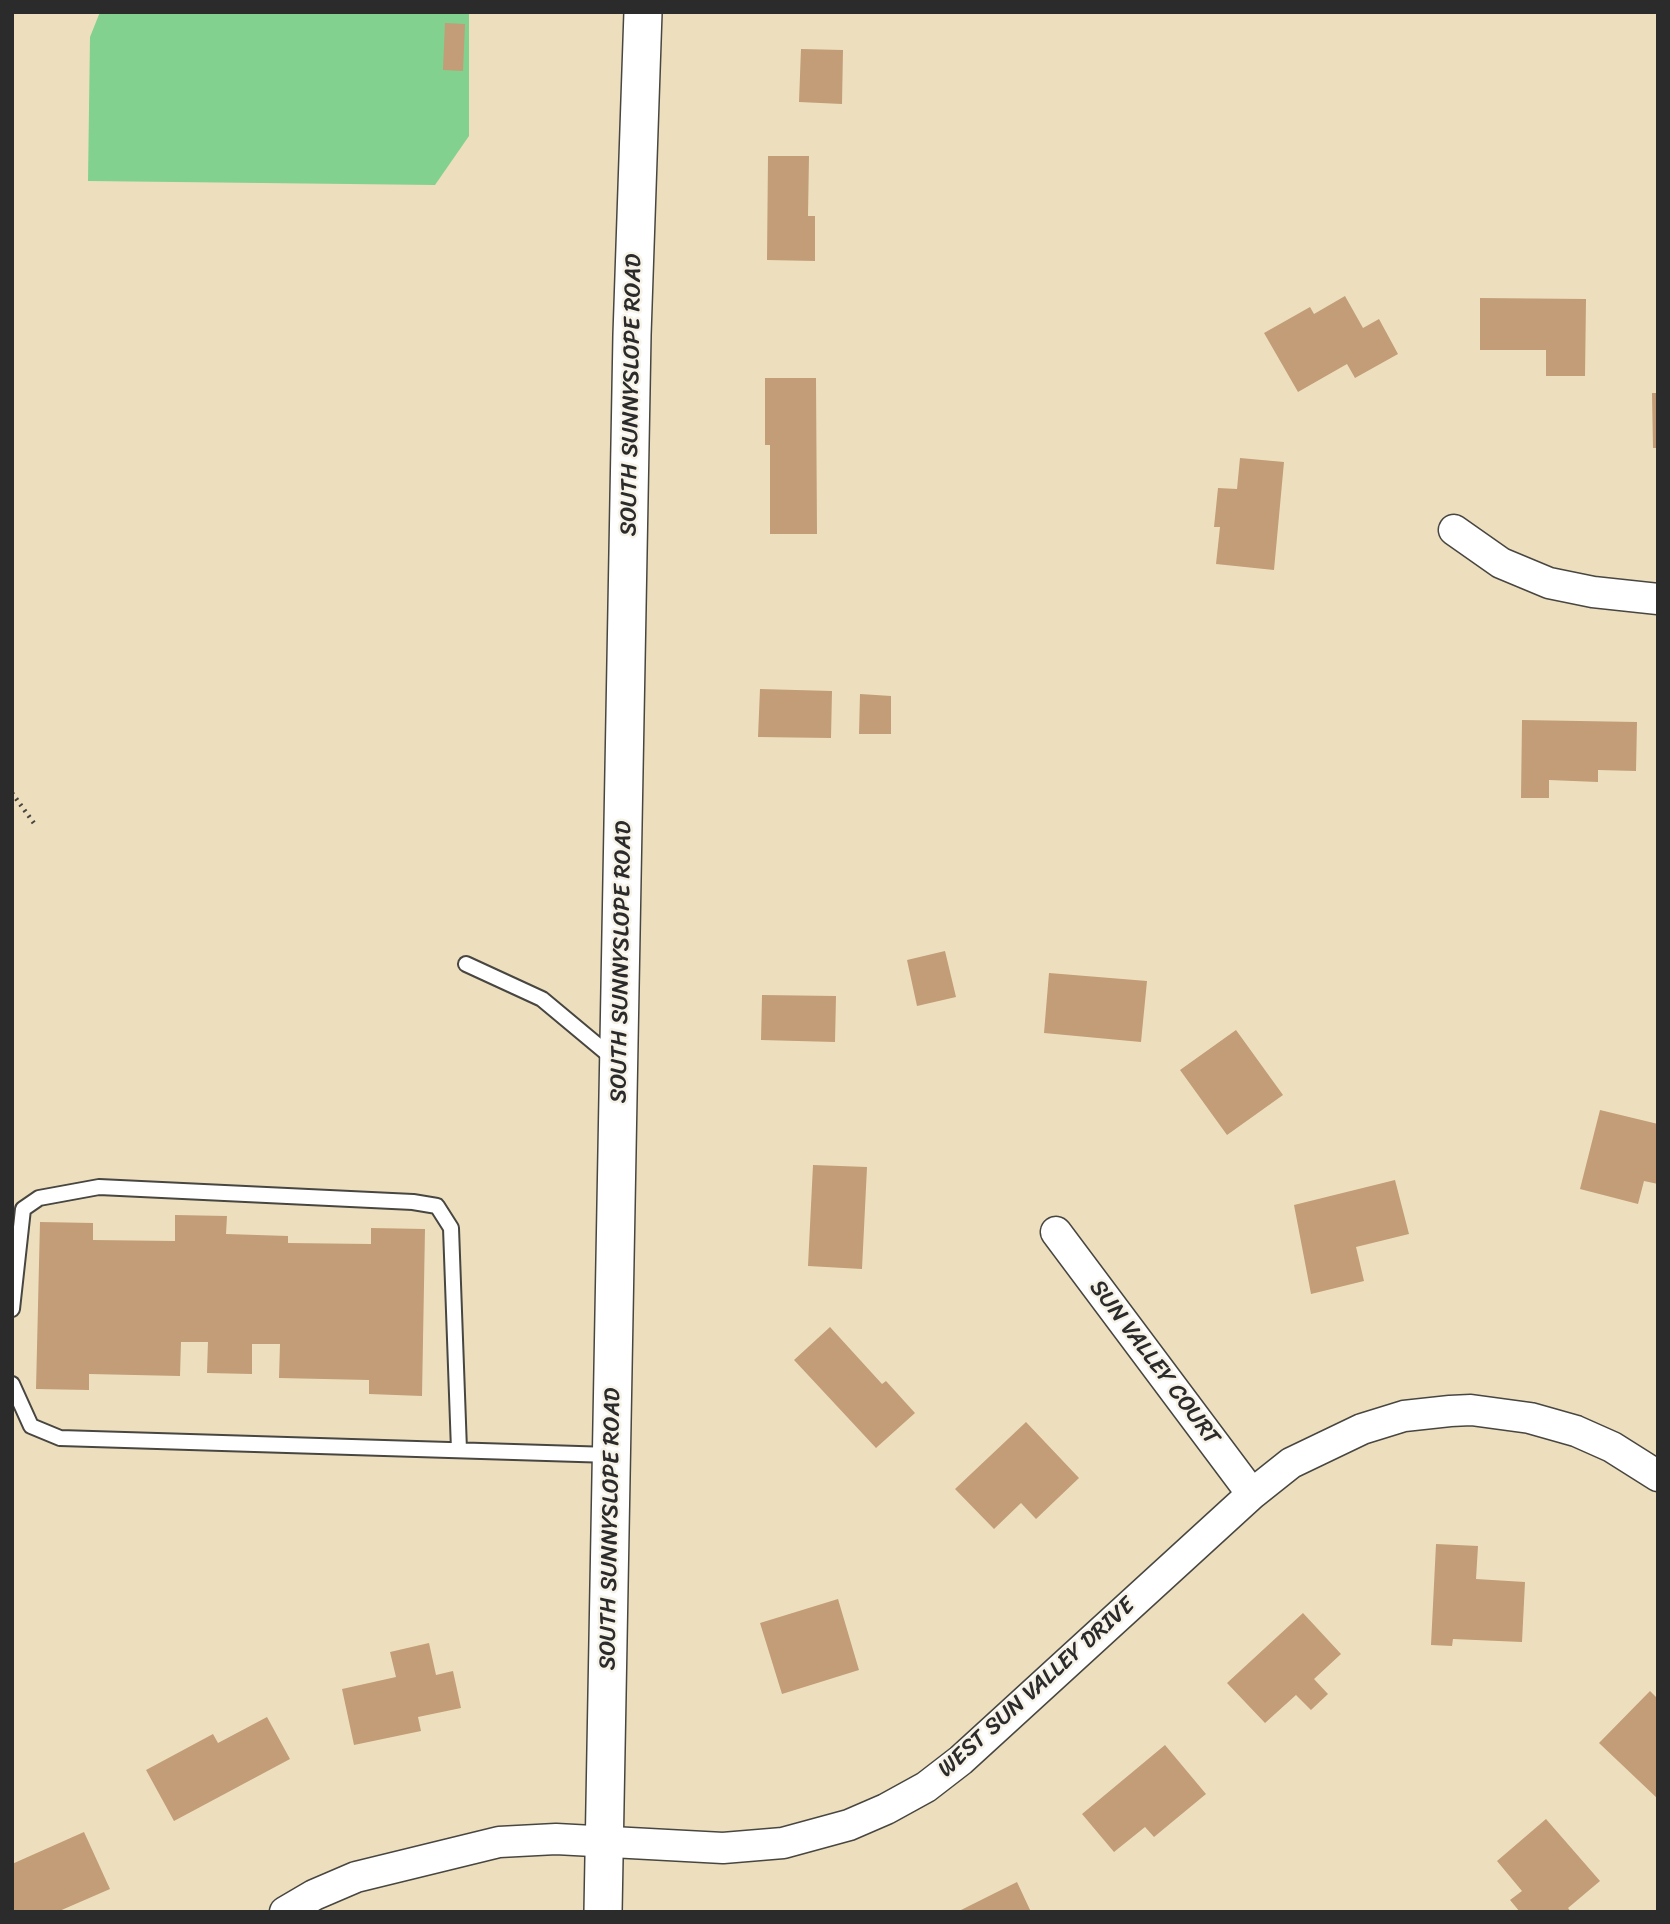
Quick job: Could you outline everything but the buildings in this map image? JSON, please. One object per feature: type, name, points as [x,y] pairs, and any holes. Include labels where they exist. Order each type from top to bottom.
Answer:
[{"type":"street","name":"SOUTH SUNNYSLOPE ROAD","points":[[603,1912],[632,335],[643,12]]},
{"type":"street","points":[[1454,530],[1501,563],[1549,583],[1593,592],[1658,599]]},
{"type":"street","name":"SUN VALLEY COURT","points":[[1056,1232],[1252,1494]]},
{"type":"street","name":"WEST SUN VALLEY DRIVE","points":[[285,1912],[314,1895],[356,1877],[499,1842],[605,1841],[723,1848],[783,1843],[849,1825],[886,1809],[926,1787],[961,1760],[1252,1494],[1292,1463],[1362,1429],[1404,1416],[1450,1411],[1471,1410],[1530,1418],[1576,1431],[1612,1447],[1658,1476]]},
{"type":"lane","points":[[466,964],[542,999],[620,1063]]},
{"type":"lane","points":[[12,1309],[23,1209],[39,1198],[99,1186],[412,1202],[437,1206],[451,1228],[459,1450]]},
{"type":"lane","points":[[12,1384],[31,1426],[60,1438],[612,1455]]},
{"type":"path","points":[[12,793],[36,826]]},
{"type":"green space","points":[[100,12],[469,12],[469,136],[435,185],[88,181],[90,37]]}]
